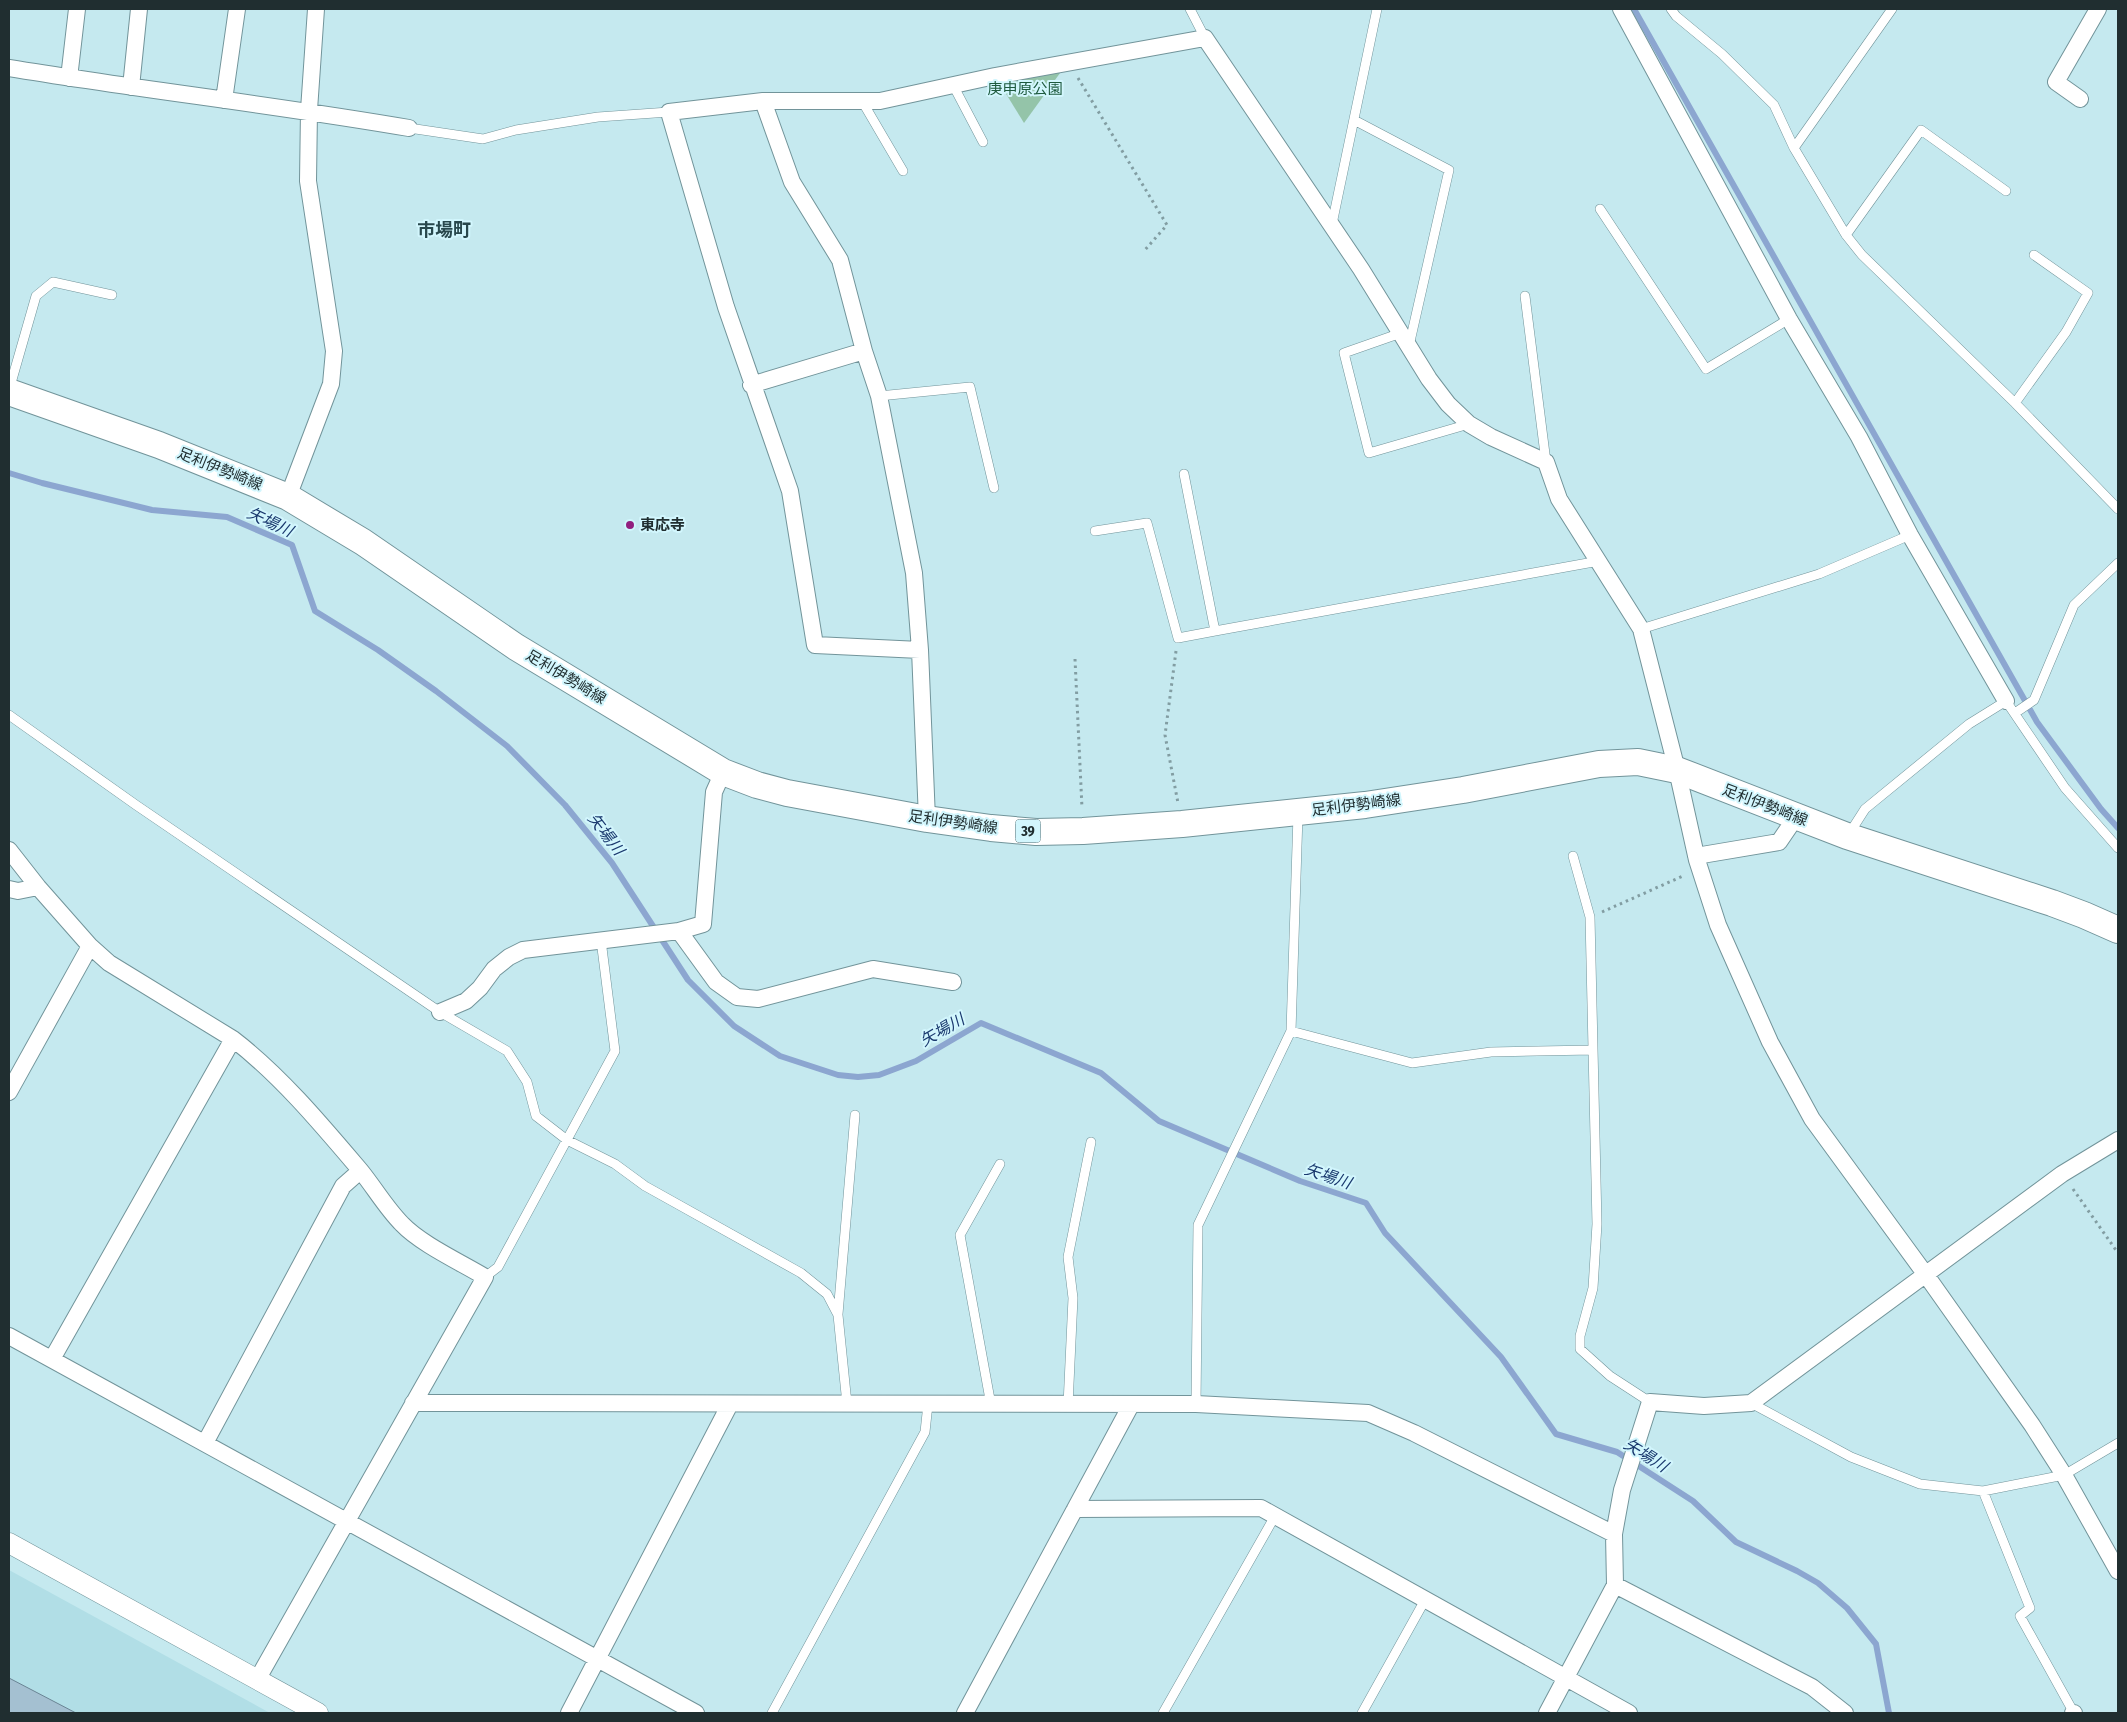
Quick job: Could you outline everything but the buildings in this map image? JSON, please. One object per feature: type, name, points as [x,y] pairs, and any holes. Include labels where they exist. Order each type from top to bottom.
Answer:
[{"type":"main road","name":"足利伊勢崎線","points":[[9,391],[159,445],[288,497],[363,542],[516,647],[723,772],[757,785],[787,793],[927,819],[1000,829],[1083,831],[1182,824],[1365,805],[1463,790],[1599,764],[1638,762],[1677,770],[1847,836],[2084,914],[2118,930]]},
{"type":"street","points":[[69,78],[77,9]]},
{"type":"street","points":[[131,88],[139,9]]},
{"type":"street","points":[[224,100],[237,9]]},
{"type":"street","points":[[288,497],[331,384],[334,351],[309,190],[308,110],[316,9]]},
{"type":"street","points":[[1621,9],[1789,320],[1859,437],[1910,535],[2011,707]]},
{"type":"street","points":[[2080,100],[2056,82],[2098,9]]},
{"type":"street","points":[[920,650],[814,645],[790,490],[726,307],[669,112],[763,102],[880,101],[1068,62],[1206,38],[1331,224],[1429,379],[1448,404],[1469,424],[1512,448],[1546,462],[1559,499],[1641,629],[1698,862],[1718,925],[1770,1042],[1807,1110],[2032,1425],[2064,1475],[2117,1567]]},
{"type":"street","points":[[9,68],[131,88],[308,110],[409,128]]},
{"type":"street","points":[[763,102],[792,182],[840,260],[864,351],[879,396],[914,573],[920,650],[927,819]]},
{"type":"street","points":[[752,385],[864,351]]},
{"type":"street","points":[[440,1012],[466,1001],[480,988],[494,969],[509,957],[523,950],[678,931],[704,924],[714,792],[723,772]]},
{"type":"street","points":[[1698,862],[1779,842],[1796,817]]},
{"type":"street","points":[[9,850],[38,887],[90,946],[109,963],[250,1052],[290,1092],[360,1171],[402,1225],[422,1240],[485,1277],[257,1680]]},
{"type":"street","points":[[9,889],[18,891],[38,887]]},
{"type":"street","points":[[678,931],[716,982],[737,997],[758,999],[873,969],[953,982]]},
{"type":"street","points":[[9,1092],[90,946]]},
{"type":"street","points":[[52,1359],[232,1039]]},
{"type":"street","points":[[1547,1713],[1615,1585],[1614,1534],[1622,1490],[1650,1402],[1704,1406],[1751,1403],[2062,1174],[2118,1140]]},
{"type":"street","points":[[204,1443],[344,1186],[360,1171]]},
{"type":"street","points":[[9,1336],[696,1713]]},
{"type":"street","points":[[412,1403],[1196,1404],[1368,1413],[1414,1433],[1614,1534]]},
{"type":"street","points":[[568,1713],[730,1404]]},
{"type":"street","points":[[965,1713],[1131,1405]]},
{"type":"street","points":[[1075,1509],[1261,1508],[1629,1713]]},
{"type":"street","points":[[9,1543],[318,1713]]},
{"type":"street","points":[[1615,1585],[1812,1687],[1845,1713]]},
{"type":"lane","points":[[1190,9],[1206,38]]},
{"type":"lane","points":[[1331,224],[1377,9]]},
{"type":"lane","points":[[1672,9],[1676,16],[1722,54],[1774,106],[1794,148],[1846,235],[1862,254],[2015,403],[2118,509]]},
{"type":"lane","points":[[1794,148],[1892,9]]},
{"type":"lane","points":[[953,85],[983,142]]},
{"type":"lane","points":[[862,101],[902,171]]},
{"type":"lane","points":[[409,128],[484,139],[516,130],[598,117],[669,112]]},
{"type":"lane","points":[[1354,120],[1449,170],[1405,339],[1344,353],[1369,453],[1469,424]]},
{"type":"lane","points":[[1846,235],[1920,130],[2006,191]]},
{"type":"lane","points":[[1600,209],[1706,369],[1789,320]]},
{"type":"lane","points":[[2015,403],[2066,332],[2088,293],[2034,255]]},
{"type":"lane","points":[[9,391],[36,296],[54,282],[112,295]]},
{"type":"lane","points":[[1526,296],[1546,462]]},
{"type":"lane","points":[[879,396],[970,387],[994,488]]},
{"type":"lane","points":[[1184,474],[1215,631]]},
{"type":"lane","points":[[1095,530],[1147,523],[1178,638],[1599,561]]},
{"type":"lane","points":[[1641,629],[1818,574],[1910,535]]},
{"type":"lane","points":[[1847,836],[1865,809],[1969,724],[2034,700],[2074,605],[2118,563]]},
{"type":"lane","points":[[2011,707],[2065,788],[2118,848]]},
{"type":"lane","points":[[9,715],[136,805],[440,1012],[507,1051],[527,1082],[536,1116],[567,1140],[615,1164],[645,1186],[801,1273],[827,1294],[838,1315]]},
{"type":"lane","points":[[1196,1404],[1198,1225],[1291,1031],[1298,812]]},
{"type":"lane","points":[[1573,856],[1590,918],[1597,1224],[1593,1288],[1580,1336],[1580,1349],[1610,1376],[1650,1402]]},
{"type":"lane","points":[[485,1277],[498,1268],[614,1051],[601,940]]},
{"type":"lane","points":[[1291,1031],[1412,1063],[1491,1052],[1593,1050]]},
{"type":"lane","points":[[848,1404],[838,1315],[855,1115]]},
{"type":"lane","points":[[1068,1405],[1073,1298],[1068,1257],[1091,1142]]},
{"type":"lane","points":[[991,1404],[960,1235],[1000,1164]]},
{"type":"lane","points":[[1751,1403],[1851,1457],[1920,1484],[1983,1491],[2064,1475],[2118,1443]]},
{"type":"lane","points":[[772,1713],[925,1432],[928,1404]]},
{"type":"lane","points":[[1983,1491],[2030,1608],[2020,1616],[2073,1713]]},
{"type":"lane","points":[[1163,1713],[1275,1516]]},
{"type":"lane","points":[[1362,1713],[1425,1600]]},
{"type":"path","points":[[1068,62],[1167,225],[1144,251]]},
{"type":"path","points":[[1178,638],[1165,735],[1182,824]]},
{"type":"path","points":[[1075,659],[1083,831]]},
{"type":"path","points":[[1590,918],[1698,862]]},
{"type":"path","points":[[2062,1174],[2118,1253]]},
{"type":"shaded area","points":[[9,1570],[270,1713],[9,1713]]},
{"type":"green space","name":"庚申原公園","points":[[1068,62],[1024,123],[995,76]]},
{"type":"waterway","points":[[1634,9],[2037,722],[2101,809],[2118,828]]},
{"type":"waterway","name":"矢場川","points":[[9,473],[152,510],[227,517],[292,545],[315,611],[378,650],[436,691],[507,746],[565,805],[612,863],[688,980],[734,1026],[780,1056],[838,1075],[858,1077],[879,1075],[916,1061],[981,1023],[1101,1073],[1159,1121],[1300,1181],[1366,1203],[1385,1233],[1501,1357],[1556,1434],[1617,1452],[1693,1501],[1736,1542],[1818,1583],[1847,1608],[1876,1644],[1889,1713]]},
{"type":"place","name":"東応寺","points":[[630,525]]},
{"type":"district","name":"市場町","points":[[444,230]]}]
